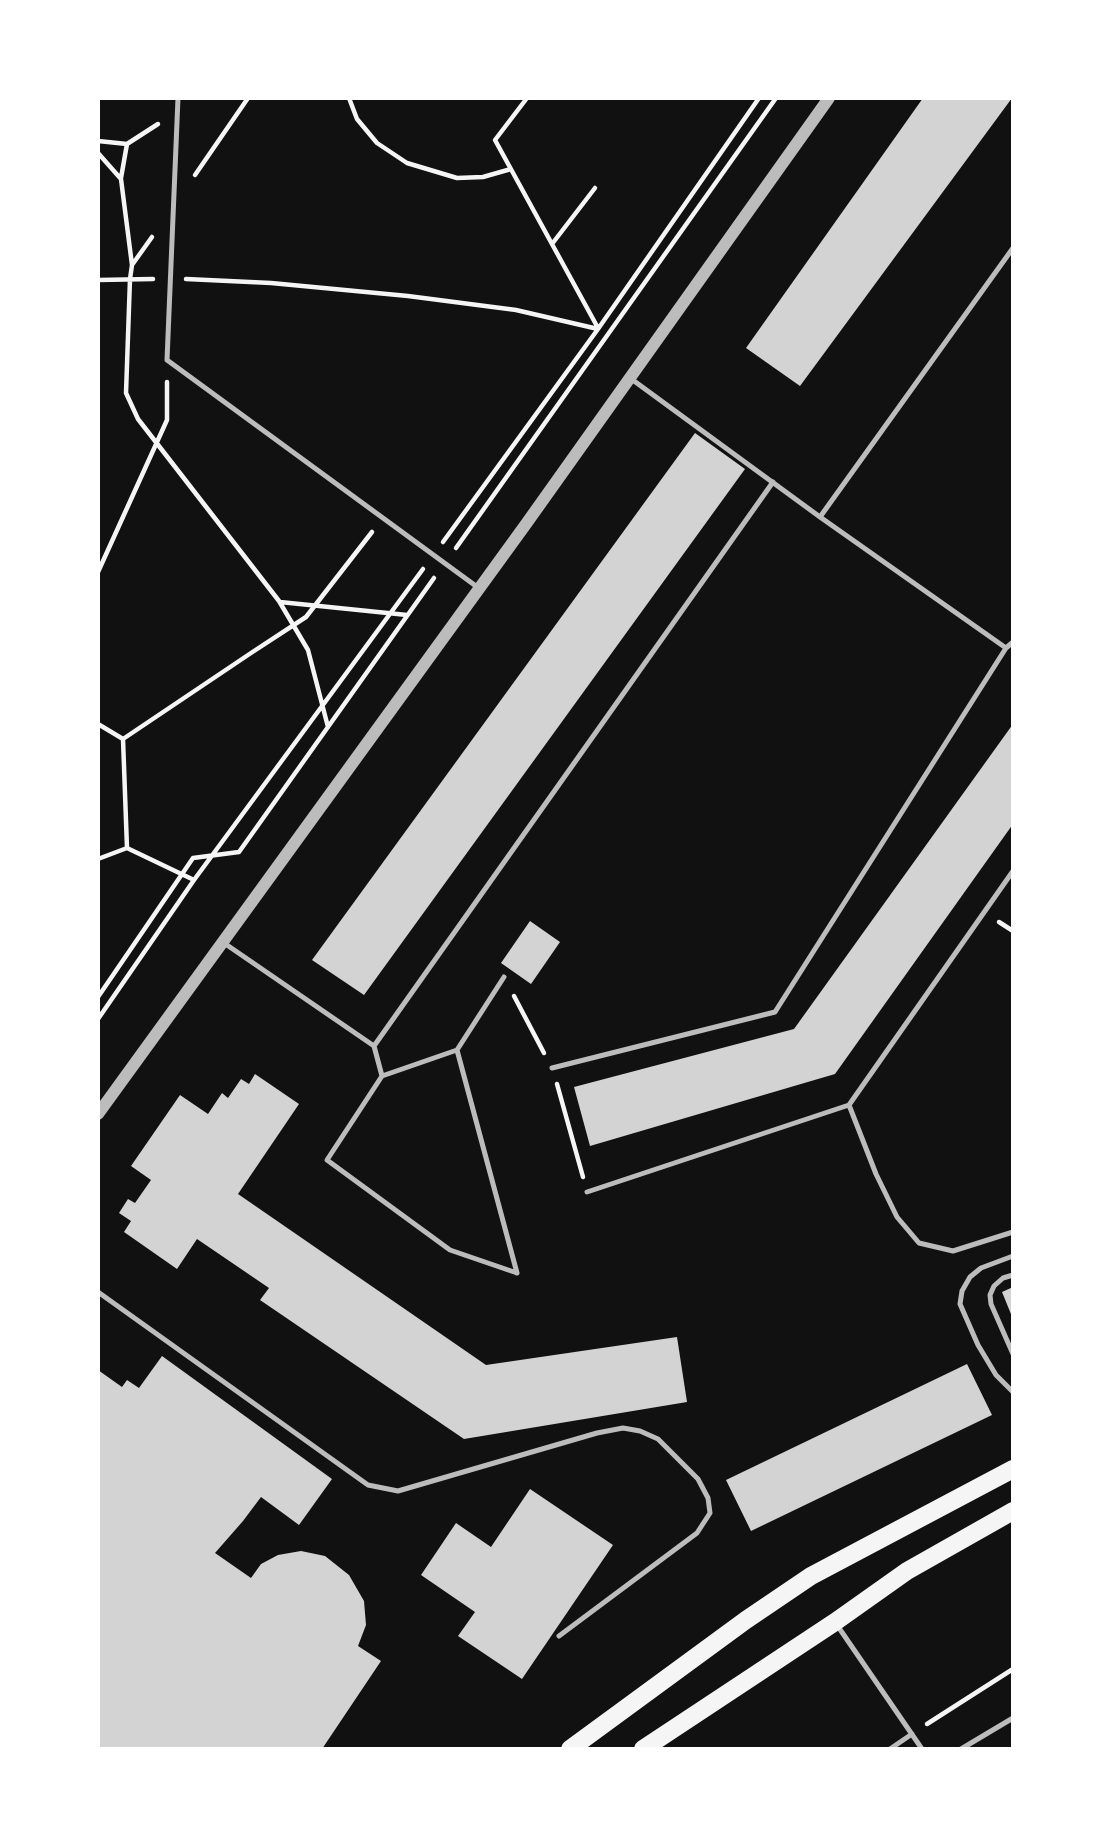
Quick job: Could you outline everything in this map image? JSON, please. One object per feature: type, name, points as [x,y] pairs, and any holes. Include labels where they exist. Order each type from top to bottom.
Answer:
[{"type":"main road","points":[[570,1749],[746,1620],[811,1576],[1013,1469]]},
{"type":"main road","points":[[643,1749],[907,1571],[1013,1511]]},
{"type":"street","points":[[98,1114],[480,589],[829,98]]},
{"type":"lane","points":[[178,98],[167,360],[480,589]]},
{"type":"lane","points":[[820,517],[1013,248]]},
{"type":"lane","points":[[630,378],[1006,648]]},
{"type":"lane","points":[[374,1046],[773,482]]},
{"type":"lane","points":[[552,1068],[775,1012],[1006,648],[1013,642]]},
{"type":"lane","points":[[587,1192],[849,1105],[1013,870]]},
{"type":"lane","points":[[223,943],[374,1046],[382,1076]]},
{"type":"lane","points":[[457,1050],[517,1273],[450,1250],[327,1160],[382,1076],[457,1050],[504,977]]},
{"type":"lane","points":[[849,1105],[876,1174],[897,1217],[919,1243],[953,1251],[1013,1232]]},
{"type":"lane","points":[[1013,1256],[981,1268],[970,1277],[962,1291],[960,1304],[978,1345],[996,1375],[1013,1392]]},
{"type":"lane","points":[[1013,1275],[1003,1278],[989,1295],[1013,1354]]},
{"type":"lane","points":[[98,1292],[368,1485],[398,1491],[597,1433],[623,1428],[659,1439],[698,1479],[708,1498],[710,1513],[697,1533],[559,1636]]},
{"type":"lane","points":[[835,1622],[922,1749]]},
{"type":"lane","points":[[961,1749],[970,1747],[1013,1718]]},
{"type":"lane","points":[[890,1749],[912,1734]]},
{"type":"path","points":[[349,98],[357,119],[377,144],[407,163],[457,178],[483,177],[511,169]]},
{"type":"path","points":[[98,280],[170,278],[408,296],[516,310],[598,329],[495,141],[527,98]]},
{"type":"path","points":[[98,141],[127,144],[178,111]]},
{"type":"path","points":[[127,144],[121,178],[132,265]]},
{"type":"path","points":[[98,153],[121,178]]},
{"type":"path","points":[[552,244],[595,188]]},
{"type":"path","points":[[98,572],[167,420],[167,360]]},
{"type":"path","points":[[123,739],[306,617],[382,519]]},
{"type":"path","points":[[279,601],[407,615]]},
{"type":"path","points":[[98,724],[123,739]]},
{"type":"path","points":[[123,739],[127,848]]},
{"type":"path","points":[[98,859],[127,848],[194,880]]},
{"type":"path","points":[[504,977],[552,1068],[587,1192]]},
{"type":"path","points":[[912,1734],[1013,1669]]},
{"type":"building","points":[[923,98],[1012,98],[800,386],[746,348]]},
{"type":"building","points":[[695,433],[745,469],[364,995],[312,960]]},
{"type":"building","points":[[1013,724],[1013,824],[835,1074],[590,1146],[574,1087],[794,1029]]},
{"type":"building","points":[[530,921],[560,942],[531,984],[501,963]]},
{"type":"building","points":[[255,1074],[299,1104],[238,1194],[486,1365],[677,1337],[687,1402],[464,1439],[260,1300],[269,1288],[197,1239],[177,1269],[124,1232],[131,1221],[119,1213],[128,1199],[135,1203],[151,1180],[131,1166],[180,1095],[208,1114],[222,1093],[228,1098],[241,1079],[249,1084]]},
{"type":"building","points":[[1013,1287],[1013,1319],[1002,1292]]},
{"type":"building","points":[[162,1356],[332,1479],[299,1525],[261,1497],[215,1553],[251,1578],[261,1564],[278,1555],[301,1551],[325,1556],[349,1575],[364,1601],[366,1625],[358,1646],[381,1661],[322,1749],[98,1749],[98,1370],[122,1387],[127,1380],[139,1388]]},
{"type":"building","points":[[967,1364],[992,1415],[751,1531],[726,1480]]},
{"type":"building","points":[[530,1489],[613,1545],[522,1679],[458,1636],[475,1612],[421,1575],[456,1523],[491,1547]]}]
